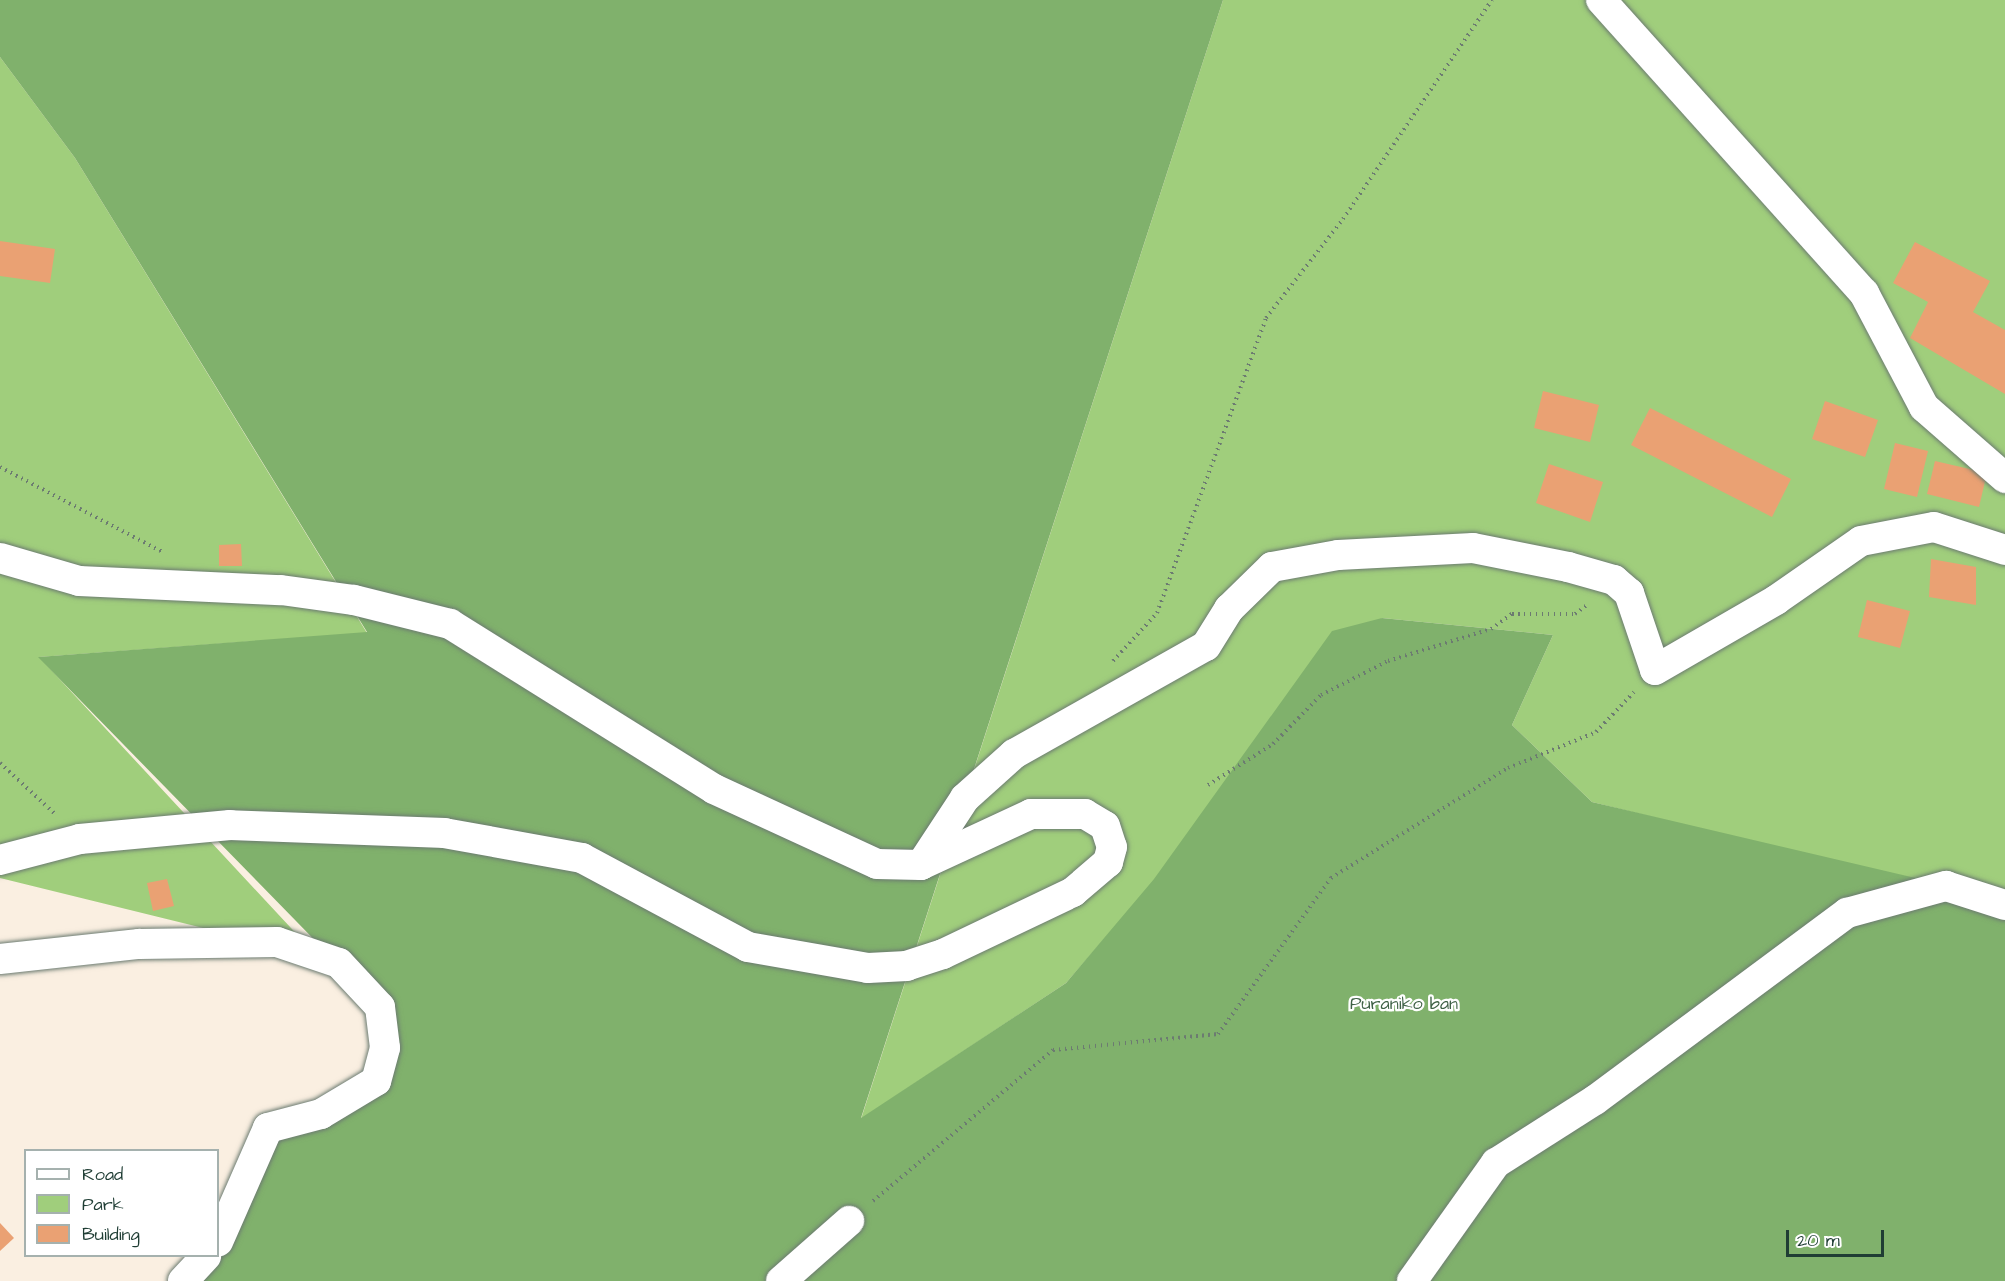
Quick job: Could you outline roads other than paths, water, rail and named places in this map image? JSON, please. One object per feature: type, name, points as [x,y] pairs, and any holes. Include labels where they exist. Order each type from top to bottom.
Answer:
[{"type":"street","points":[[1601,0],[1864,292],[1924,407],[2005,478]]},
{"type":"street","points":[[921,865],[965,798],[1014,754],[1206,646],[1228,609],[1272,567],[1338,555],[1473,548],[1614,580],[1629,593],[1656,670],[1776,600],[1861,541],[1934,527],[2005,550]]},
{"type":"street","points":[[0,558],[79,580],[280,590],[354,600],[450,624],[714,789],[877,864],[921,865],[1031,814],[1085,814],[1105,826],[1112,847],[1108,862],[1073,892],[943,954],[907,966],[868,968],[748,947],[582,858],[525,844],[446,833],[230,825],[80,839],[0,860]]},
{"type":"street","points":[[1412,1281],[1496,1163],[1595,1100],[1847,913],[1946,886],[2005,905]]},
{"type":"street","points":[[0,959],[139,944],[277,942],[339,963],[380,1006],[385,1048],[376,1081],[321,1114],[268,1128],[219,1240]]},
{"type":"street","points":[[781,1281],[849,1221]]},
{"type":"street","points":[[183,1281],[205,1257]]},
{"type":"park label","name":"Puraniko ban","points":[[1404,1004]]}]
